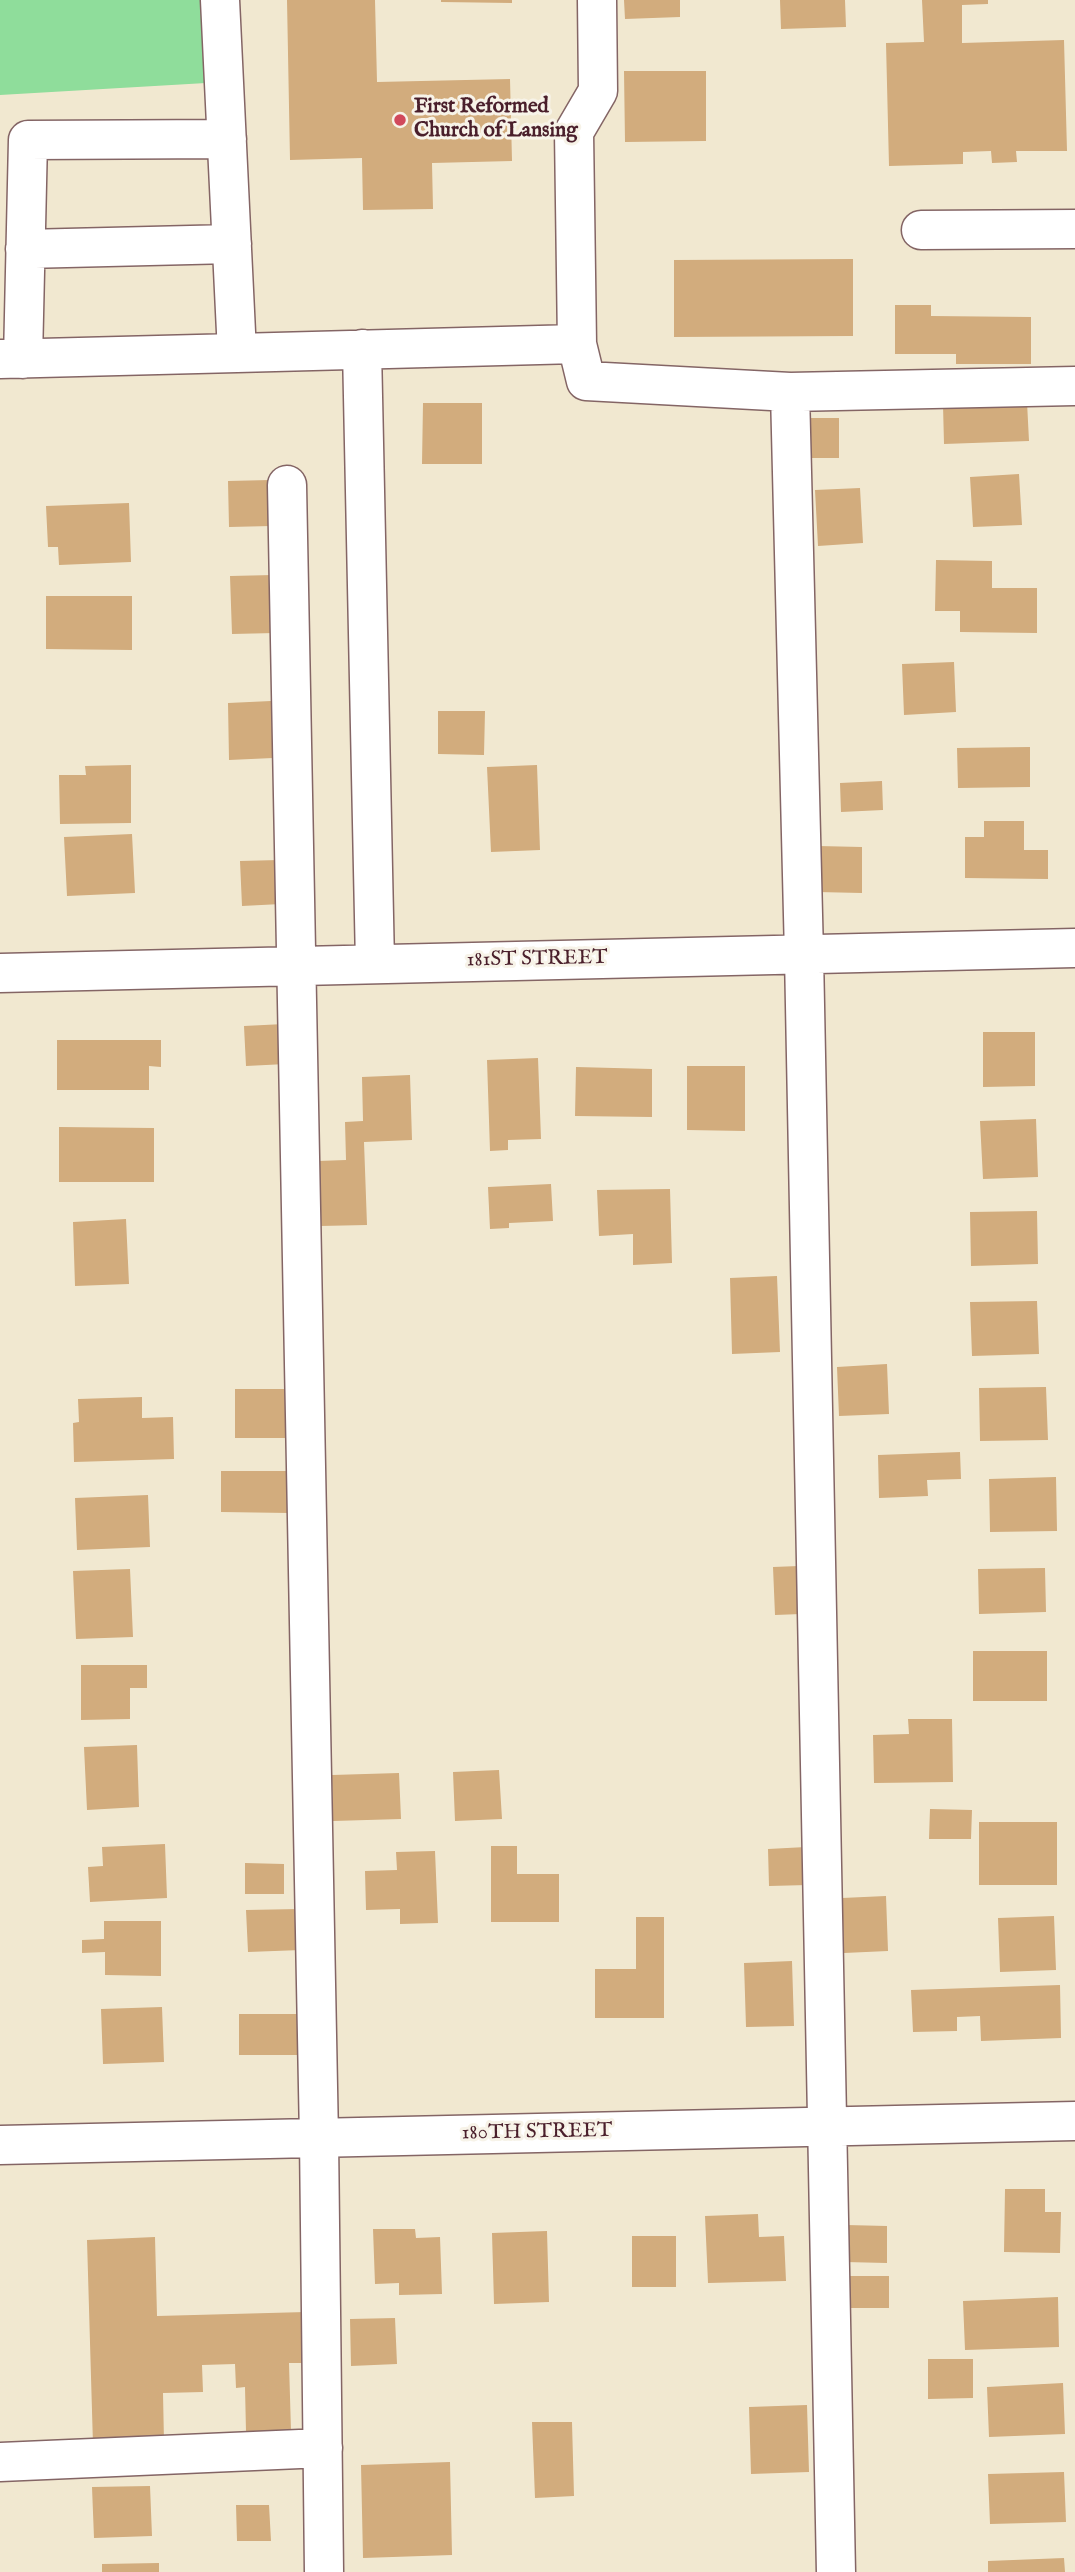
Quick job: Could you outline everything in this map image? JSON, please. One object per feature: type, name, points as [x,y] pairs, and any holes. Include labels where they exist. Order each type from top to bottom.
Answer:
[{"type":"street","points":[[220,0],[237,353]]},
{"type":"street","points":[[597,0],[598,91],[574,132],[577,344],[586,381],[790,391],[1075,386]]},
{"type":"street","points":[[227,139],[28,140],[25,248],[11,359],[577,344]]},
{"type":"street","points":[[922,230],[1075,229]]},
{"type":"street","points":[[25,248],[232,244]]},
{"type":"street","points":[[362,349],[374,964]]},
{"type":"street","points":[[790,391],[804,954],[836,2572]]},
{"type":"street","points":[[287,485],[319,2138],[324,2572]]},
{"type":"street","name":"181ST STREET","points":[[0,973],[1075,948]]},
{"type":"street","name":"180TH STREET","points":[[0,2145],[1075,2121]]},
{"type":"street","points":[[0,2462],[323,2448]]},
{"type":"green space","points":[[0,0],[204,0],[206,83],[0,95]]},
{"type":"building","name":"First Reformed Church of Lansing","points":[[287,0],[375,0],[377,82],[510,79],[512,161],[432,163],[433,209],[363,210],[362,158],[290,160]]},
{"type":"building","points":[[512,0],[512,3],[441,2]]},
{"type":"building","points":[[624,0],[680,0],[680,17],[625,19]]},
{"type":"building","points":[[780,0],[845,0],[846,27],[781,29]]},
{"type":"building","points":[[922,0],[988,0],[988,4],[962,5],[962,43],[1064,40],[1067,151],[1016,151],[1017,162],[992,163],[991,151],[963,152],[963,164],[889,166],[886,43],[924,42]]},
{"type":"building","points":[[624,71],[706,71],[706,141],[625,142]]},
{"type":"building","points":[[853,259],[853,336],[674,337],[674,260]]},
{"type":"building","points":[[895,305],[931,305],[931,316],[1031,317],[1031,364],[956,364],[956,354],[895,354]]},
{"type":"building","points":[[1027,402],[1029,441],[944,444],[943,405]]},
{"type":"building","points":[[423,403],[482,403],[482,464],[422,464]]},
{"type":"building","points":[[806,418],[839,418],[839,458],[806,458]]},
{"type":"building","points":[[1019,474],[1022,525],[973,527],[970,477]]},
{"type":"building","points":[[270,480],[271,526],[229,527],[228,481]]},
{"type":"building","points":[[860,488],[863,543],[818,546],[815,490]]},
{"type":"building","points":[[129,503],[131,562],[59,565],[58,547],[48,547],[46,506]]},
{"type":"building","points":[[936,560],[992,561],[992,588],[1037,588],[1037,633],[960,632],[960,611],[935,611]]},
{"type":"building","points":[[273,575],[275,633],[232,634],[230,576]]},
{"type":"building","points":[[46,596],[132,596],[132,650],[46,649]]},
{"type":"building","points":[[954,662],[956,712],[904,715],[902,664]]},
{"type":"building","points":[[271,701],[273,758],[229,760],[228,703]]},
{"type":"building","points":[[438,711],[485,711],[484,755],[438,754]]},
{"type":"building","points":[[1030,747],[1030,787],[958,788],[957,748]]},
{"type":"building","points":[[131,765],[131,823],[60,824],[59,775],[86,775],[85,766]]},
{"type":"building","points":[[537,765],[540,850],[491,852],[487,767]]},
{"type":"building","points":[[882,781],[883,810],[841,812],[840,783]]},
{"type":"building","points":[[984,821],[1024,821],[1024,850],[1048,850],[1048,879],[965,878],[965,837],[984,837]]},
{"type":"building","points":[[132,834],[135,893],[67,896],[64,837]]},
{"type":"building","points":[[818,846],[862,847],[862,893],[817,892]]},
{"type":"building","points":[[279,860],[281,904],[242,906],[240,861]]},
{"type":"building","points":[[284,1024],[286,1064],[246,1066],[244,1026]]},
{"type":"building","points":[[983,1032],[1035,1032],[1035,1086],[983,1087]]},
{"type":"building","points":[[57,1040],[161,1040],[161,1067],[149,1066],[149,1090],[57,1090]]},
{"type":"building","points":[[538,1058],[541,1139],[508,1140],[508,1150],[490,1151],[487,1060]]},
{"type":"building","points":[[687,1066],[745,1066],[745,1131],[687,1130]]},
{"type":"building","points":[[576,1067],[652,1069],[652,1117],[575,1116]]},
{"type":"building","points":[[410,1075],[412,1140],[364,1142],[367,1225],[320,1226],[318,1161],[346,1160],[345,1122],[363,1121],[362,1077]]},
{"type":"building","points":[[1036,1119],[1038,1177],[983,1179],[980,1121]]},
{"type":"building","points":[[59,1127],[154,1128],[154,1182],[59,1182]]},
{"type":"building","points":[[551,1184],[553,1221],[509,1223],[509,1228],[490,1229],[488,1187]]},
{"type":"building","points":[[670,1189],[672,1263],[633,1265],[633,1234],[599,1236],[597,1190]]},
{"type":"building","points":[[1037,1211],[1038,1264],[971,1266],[970,1212]]},
{"type":"building","points":[[126,1219],[129,1284],[75,1286],[73,1222]]},
{"type":"building","points":[[777,1276],[780,1352],[732,1354],[730,1278]]},
{"type":"building","points":[[1037,1301],[1039,1354],[972,1356],[970,1302]]},
{"type":"building","points":[[887,1364],[889,1414],[839,1416],[837,1367]]},
{"type":"building","points":[[1046,1387],[1048,1440],[980,1441],[979,1388]]},
{"type":"building","points":[[235,1389],[287,1389],[287,1438],[235,1438]]},
{"type":"building","points":[[142,1397],[142,1418],[173,1417],[174,1459],[74,1462],[73,1423],[79,1422],[78,1399]]},
{"type":"building","points":[[960,1452],[961,1479],[927,1480],[928,1496],[879,1498],[878,1455]]},
{"type":"building","points":[[221,1471],[290,1471],[289,1513],[221,1512]]},
{"type":"building","points":[[1056,1477],[1057,1531],[990,1532],[989,1479]]},
{"type":"building","points":[[148,1495],[150,1547],[77,1550],[75,1498]]},
{"type":"building","points":[[799,1566],[801,1614],[775,1615],[773,1567]]},
{"type":"building","points":[[1045,1568],[1046,1612],[979,1614],[978,1569]]},
{"type":"building","points":[[130,1569],[133,1637],[76,1639],[73,1571]]},
{"type":"building","points":[[973,1651],[1047,1651],[1047,1701],[973,1701]]},
{"type":"building","points":[[81,1665],[147,1665],[147,1688],[130,1688],[130,1719],[81,1720]]},
{"type":"building","points":[[908,1719],[952,1719],[953,1782],[874,1783],[873,1735],[909,1734]]},
{"type":"building","points":[[137,1745],[139,1807],[87,1810],[84,1747]]},
{"type":"building","points":[[499,1770],[502,1819],[455,1821],[453,1772]]},
{"type":"building","points":[[399,1773],[401,1819],[333,1821],[332,1775]]},
{"type":"building","points":[[930,1809],[972,1810],[971,1839],[929,1839]]},
{"type":"building","points":[[979,1822],[1057,1822],[1057,1885],[979,1885]]},
{"type":"building","points":[[165,1844],[167,1898],[90,1902],[88,1867],[103,1866],[102,1847]]},
{"type":"building","points":[[491,1846],[517,1846],[517,1874],[559,1874],[559,1922],[491,1922]]},
{"type":"building","points":[[806,1847],[808,1885],[769,1886],[768,1849]]},
{"type":"building","points":[[435,1851],[438,1923],[400,1924],[400,1909],[366,1910],[365,1871],[397,1870],[396,1852]]},
{"type":"building","points":[[245,1863],[284,1864],[284,1894],[245,1894]]},
{"type":"building","points":[[886,1896],[888,1951],[844,1953],[842,1898]]},
{"type":"building","points":[[299,1909],[301,1950],[248,1952],[246,1910]]},
{"type":"building","points":[[1054,1916],[1056,1970],[1000,1972],[998,1918]]},
{"type":"building","points":[[636,1917],[664,1917],[664,2018],[595,2018],[595,1969],[636,1969]]},
{"type":"building","points":[[104,1921],[161,1921],[161,1976],[105,1975],[105,1952],[82,1953],[82,1940],[104,1939]]},
{"type":"building","points":[[792,1961],[794,2026],[746,2027],[744,1963]]},
{"type":"building","points":[[1060,1985],[1061,2038],[981,2041],[980,2016],[957,2017],[957,2031],[913,2032],[911,1990]]},
{"type":"building","points":[[162,2007],[164,2062],[103,2064],[101,2009]]},
{"type":"building","points":[[239,2014],[298,2014],[297,2055],[239,2055]]},
{"type":"building","points":[[1005,2189],[1045,2189],[1045,2212],[1061,2212],[1060,2253],[1004,2252]]},
{"type":"building","points":[[758,2214],[759,2237],[784,2236],[786,2281],[708,2283],[705,2216]]},
{"type":"building","points":[[846,2225],[887,2226],[887,2263],[845,2262]]},
{"type":"building","points":[[373,2229],[415,2229],[416,2238],[440,2237],[442,2294],[399,2295],[399,2283],[375,2284]]},
{"type":"building","points":[[547,2231],[549,2302],[494,2304],[492,2233]]},
{"type":"building","points":[[632,2236],[676,2236],[676,2287],[632,2287]]},
{"type":"building","points":[[155,2237],[157,2316],[306,2312],[308,2363],[289,2363],[291,2431],[246,2432],[245,2387],[236,2388],[235,2364],[202,2365],[203,2392],[163,2393],[164,2442],[93,2445],[87,2240]]},
{"type":"building","points":[[847,2276],[889,2276],[889,2308],[847,2308]]},
{"type":"building","points":[[1058,2297],[1059,2347],[965,2350],[963,2301]]},
{"type":"building","points":[[395,2318],[397,2364],[351,2366],[350,2319]]},
{"type":"building","points":[[928,2359],[973,2359],[973,2398],[928,2399]]},
{"type":"building","points":[[1063,2383],[1065,2434],[989,2437],[987,2387]]},
{"type":"building","points":[[807,2405],[809,2472],[751,2474],[749,2407]]},
{"type":"building","points":[[532,2422],[572,2422],[574,2496],[535,2498]]},
{"type":"building","points":[[450,2462],[452,2555],[363,2558],[361,2465]]},
{"type":"building","points":[[1064,2472],[1066,2522],[990,2524],[988,2474]]},
{"type":"building","points":[[150,2486],[152,2536],[94,2538],[92,2487]]},
{"type":"building","points":[[236,2505],[269,2505],[271,2541],[237,2541]]},
{"type":"building","points":[[1064,2558],[1065,2572],[988,2572],[988,2561]]},
{"type":"building","points":[[159,2563],[159,2572],[102,2572],[102,2564]]},
{"type":"place","name":"First Reformed Church of Lansing","points":[[400,120]]}]
